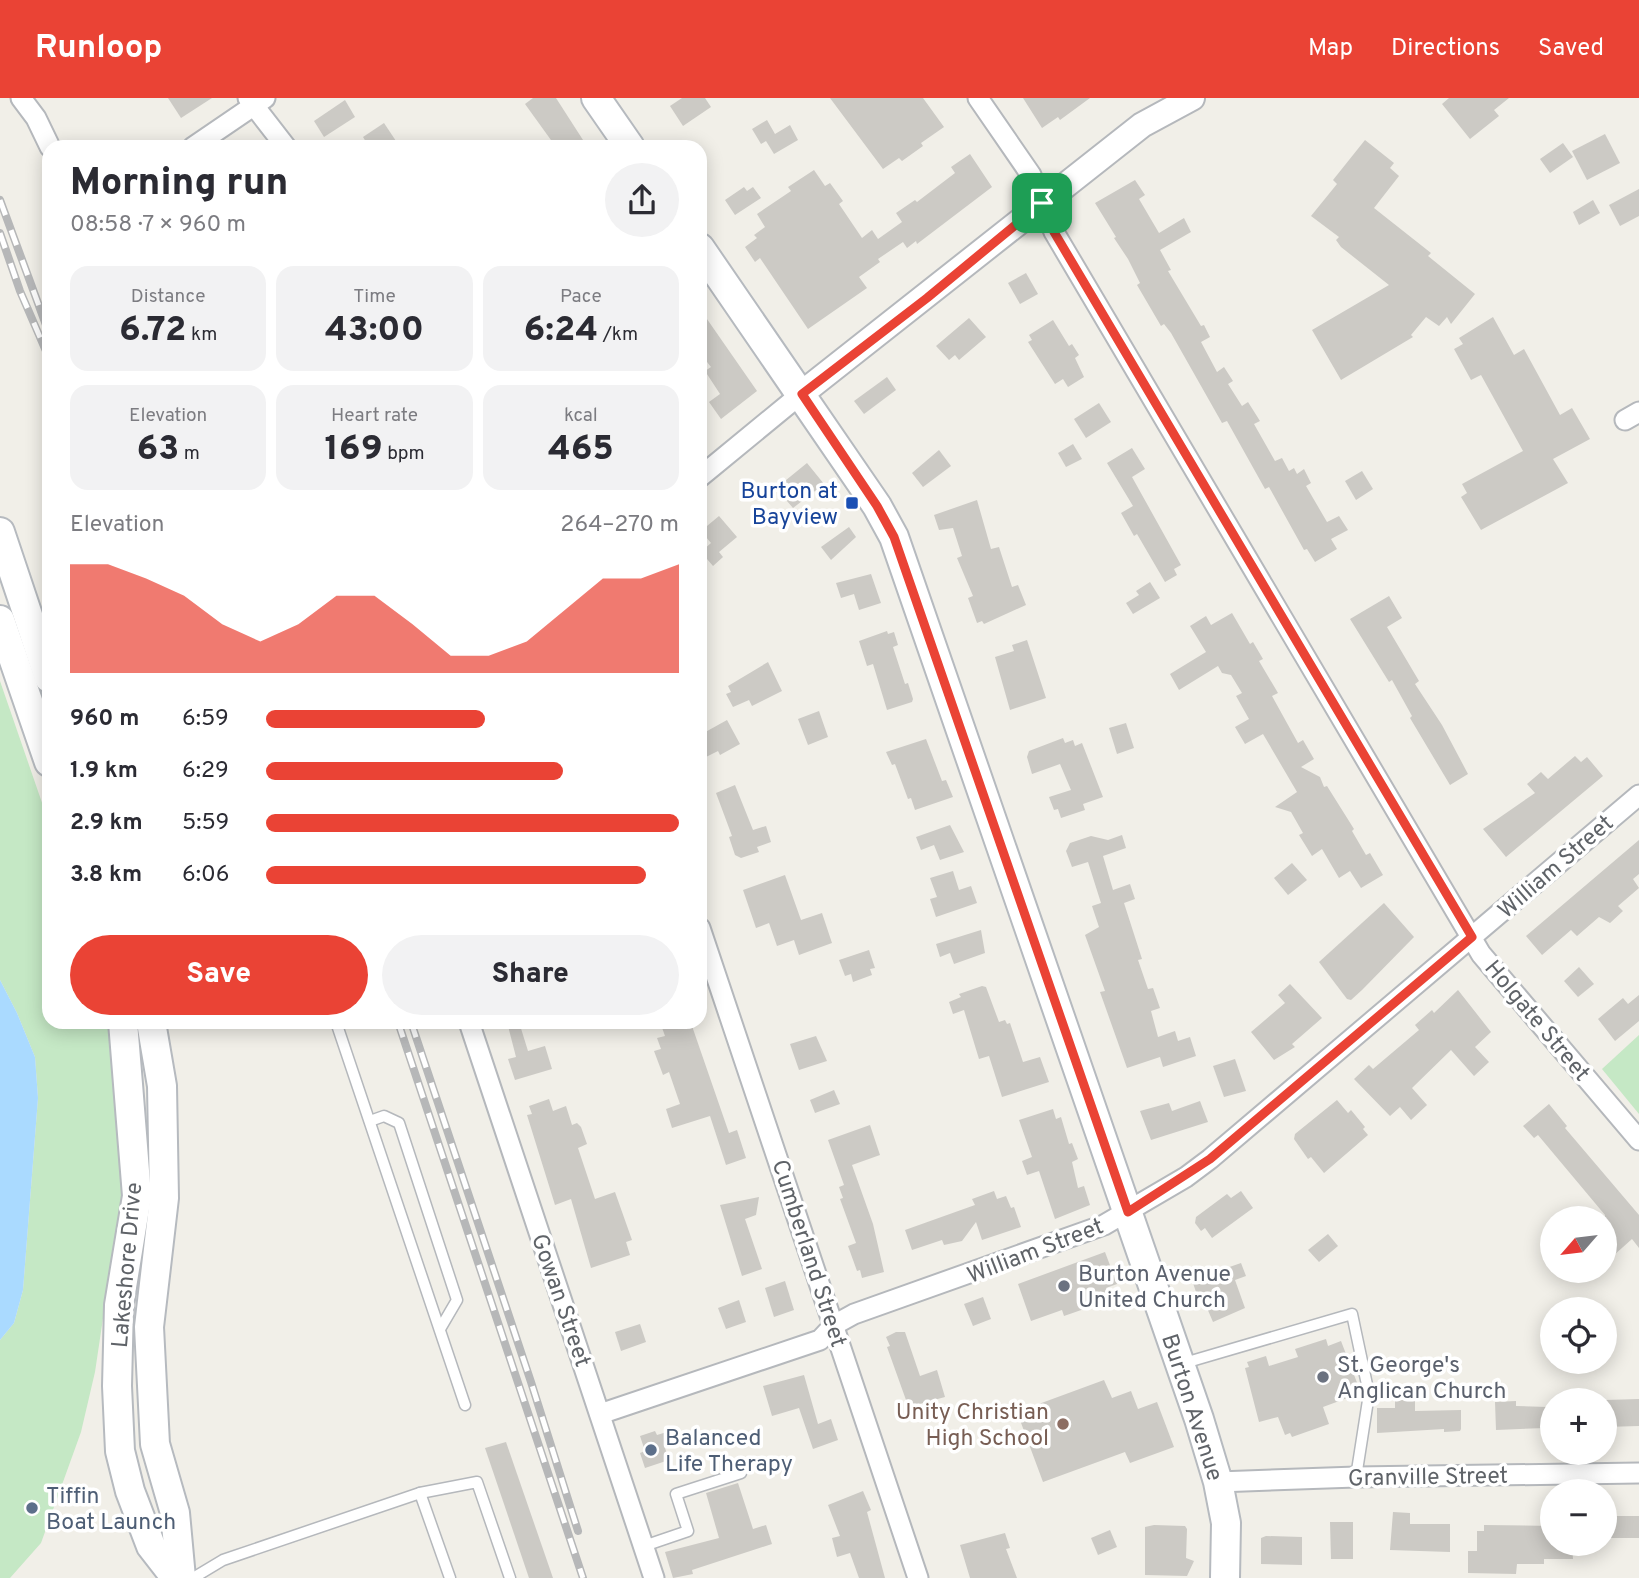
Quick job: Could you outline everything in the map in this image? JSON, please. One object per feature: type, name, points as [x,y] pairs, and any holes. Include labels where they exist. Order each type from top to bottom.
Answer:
[{"type":"main road","points":[[596,98],[625,140]]},
{"type":"main road","name":"Burton Avenue","points":[[707,258],[802,394],[877,506],[894,537],[1128,1212],[1218,1482],[1226,1523],[1224,1578]]},
{"type":"main road","points":[[0,532],[42,657]]},
{"type":"main road","points":[[0,620],[42,742]]},
{"type":"main road","name":"Lakeshore Drive","points":[[124,1029],[137,1196],[119,1304],[117,1386],[120,1451],[130,1491],[151,1546],[179,1578]]},
{"type":"main road","name":"Lakeshore Drive","points":[[152,1029],[162,1086],[164,1198],[149,1327],[155,1444],[175,1513],[179,1578]]},
{"type":"street","points":[[21,98],[36,118],[47,140]]},
{"type":"street","name":"Holgate Street","points":[[978,98],[1031,176],[1054,232],[1482,954],[1639,1140]]},
{"type":"street","points":[[707,471],[1142,125],[1192,98]]},
{"type":"street","points":[[203,140],[256,101],[281,140]]},
{"type":"street","name":"William Street","points":[[600,1414],[820,1340],[834,1325],[854,1314],[1104,1225],[1128,1212],[1210,1159],[1639,795]]},
{"type":"street","name":"Cumberland Street","points":[[707,949],[918,1578]]},
{"type":"street","name":"Gowan Street","points":[[471,1029],[654,1578]]},
{"type":"street","name":"Granville Street","points":[[1218,1482],[1639,1473]]},
{"type":"lane","points":[[338,1029],[465,1405]]},
{"type":"lane","points":[[370,1121],[384,1116],[399,1124],[457,1300],[440,1329]]},
{"type":"lane","points":[[1180,1364],[1352,1314],[1368,1394],[1356,1477]]},
{"type":"lane","points":[[643,1546],[688,1531],[677,1494],[741,1473]]},
{"type":"lane","points":[[193,1578],[223,1560],[420,1493],[477,1482],[510,1578]]},
{"type":"lane","points":[[420,1493],[450,1578]]},
{"type":"green space","points":[[0,681],[42,803],[42,1029],[108,1029],[126,1164],[95,1372],[81,1432],[41,1543],[10,1578],[0,1578],[0,1340],[14,1323],[23,1290],[38,1098],[35,1057],[0,980]]},
{"type":"green space","points":[[1639,1035],[1639,1114],[1602,1069]]},
{"type":"water","points":[[0,980],[35,1057],[38,1098],[23,1290],[14,1323],[0,1340]]},
{"type":"building","points":[[168,98],[212,98],[181,118]]},
{"type":"building","points":[[533,98],[556,98],[583,140],[551,140],[525,104]]},
{"type":"building","points":[[682,98],[705,98],[711,107],[683,126],[670,106]]},
{"type":"building","points":[[830,98],[923,98],[944,127],[902,161],[899,158],[883,169]]},
{"type":"building","points":[[1023,98],[1090,98],[1060,120],[1058,117],[1042,128]]},
{"type":"building","points":[[1449,98],[1509,98],[1494,110],[1499,116],[1470,139],[1442,104]]},
{"type":"building","points":[[345,100],[355,117],[324,137],[314,121]]},
{"type":"building","points":[[767,120],[775,134],[790,125],[798,140],[774,154],[766,141],[761,144],[752,129]]},
{"type":"building","points":[[384,123],[395,140],[365,140],[363,137]]},
{"type":"building","points":[[1605,134],[1620,163],[1587,180],[1572,151]]},
{"type":"building","points":[[1365,140],[1394,163],[1390,168],[1399,176],[1374,208],[1431,253],[1428,256],[1475,294],[1451,324],[1447,317],[1439,326],[1426,317],[1411,335],[1413,337],[1341,380],[1312,330],[1389,285],[1341,247],[1336,240],[1339,237],[1311,216],[1337,184],[1333,180]]},
{"type":"building","points":[[1563,143],[1573,157],[1550,173],[1540,159]]},
{"type":"building","points":[[970,154],[992,187],[917,244],[916,241],[907,248],[903,242],[878,259],[880,262],[859,277],[867,288],[808,329],[760,258],[755,262],[745,247],[757,238],[754,235],[765,227],[757,214],[791,191],[788,187],[814,170],[825,186],[830,183],[843,201],[839,204],[862,238],[872,230],[878,239],[902,222],[896,213],[915,200],[917,202],[955,173],[951,167]]},
{"type":"building","points":[[1135,180],[1145,195],[1139,199],[1159,233],[1184,218],[1191,232],[1160,250],[1171,270],[1168,271],[1210,337],[1201,342],[1217,372],[1224,367],[1233,381],[1228,384],[1242,406],[1248,402],[1260,421],[1254,424],[1275,461],[1282,458],[1289,471],[1294,468],[1297,474],[1304,469],[1311,483],[1306,486],[1327,522],[1339,516],[1348,530],[1331,539],[1337,549],[1315,562],[1307,549],[1304,550],[1269,487],[1265,489],[1227,421],[1222,423],[1171,333],[1164,324],[1161,326],[1137,285],[1140,283],[1128,259],[1095,203]]},
{"type":"building","points":[[744,187],[747,191],[753,187],[761,198],[735,215],[725,200]]},
{"type":"building","points":[[1639,189],[1639,216],[1620,226],[1609,205]]},
{"type":"building","points":[[1593,200],[1600,213],[1579,225],[1573,212]]},
{"type":"building","points":[[1026,273],[1038,294],[1020,304],[1008,283]]},
{"type":"building","points":[[1493,317],[1514,355],[1524,349],[1560,415],[1572,408],[1590,439],[1553,459],[1568,483],[1481,530],[1461,497],[1467,493],[1462,484],[1523,451],[1481,375],[1471,380],[1454,349],[1463,344],[1459,338]]},
{"type":"building","points":[[969,318],[986,337],[959,360],[955,355],[949,360],[936,346]]},
{"type":"building","points":[[707,319],[757,391],[721,419],[709,402],[720,394],[707,374],[707,370],[711,367],[707,362]]},
{"type":"building","points":[[1053,320],[1069,346],[1072,344],[1079,355],[1075,358],[1084,377],[1068,387],[1063,379],[1055,384],[1028,342],[1032,340],[1029,335]]},
{"type":"building","points":[[887,377],[896,390],[864,414],[854,401]]},
{"type":"building","points":[[1099,403],[1111,422],[1086,438],[1074,419]]},
{"type":"building","points":[[1073,444],[1082,459],[1066,467],[1058,453]]},
{"type":"building","points":[[1132,448],[1145,469],[1132,477],[1181,565],[1174,569],[1177,575],[1165,582],[1137,534],[1134,536],[1121,513],[1133,506],[1107,463]]},
{"type":"building","points":[[939,450],[951,466],[923,487],[912,473]]},
{"type":"building","points":[[807,463],[824,484],[793,508],[781,494],[785,491],[780,485]]},
{"type":"building","points":[[1362,471],[1373,489],[1356,500],[1345,481]]},
{"type":"building","points":[[977,500],[991,549],[999,547],[1012,587],[1018,585],[1026,605],[984,624],[982,621],[977,623],[968,598],[973,596],[957,558],[962,556],[953,528],[939,530],[934,515]]},
{"type":"building","points":[[719,516],[737,537],[719,552],[723,557],[713,566],[707,559],[707,547],[711,543],[707,538],[707,526]]},
{"type":"building","points":[[849,527],[856,537],[831,560],[821,547]]},
{"type":"building","points":[[871,574],[881,603],[859,610],[854,594],[841,598],[836,583]]},
{"type":"building","points":[[1150,582],[1160,598],[1133,614],[1126,603],[1139,595],[1136,591]]},
{"type":"building","points":[[1389,596],[1402,618],[1387,627],[1419,681],[1415,684],[1442,725],[1468,774],[1450,785],[1410,718],[1412,716],[1392,680],[1389,682],[1350,619]]},
{"type":"building","points":[[1232,613],[1250,644],[1253,642],[1263,659],[1259,661],[1278,693],[1272,696],[1298,743],[1303,740],[1314,759],[1301,767],[1320,777],[1324,787],[1327,786],[1354,829],[1352,831],[1366,855],[1370,853],[1383,875],[1361,888],[1350,871],[1339,878],[1322,849],[1312,856],[1299,835],[1303,833],[1291,812],[1275,807],[1297,792],[1263,734],[1245,744],[1235,727],[1249,719],[1236,696],[1242,693],[1231,675],[1222,673],[1218,666],[1179,690],[1170,674],[1206,652],[1190,626],[1206,616],[1211,625]]},
{"type":"building","points":[[887,631],[888,634],[894,632],[898,645],[893,647],[913,699],[912,702],[887,710],[873,664],[867,666],[859,641]]},
{"type":"building","points":[[1027,640],[1046,698],[1010,710],[995,657],[1014,651],[1012,645]]},
{"type":"building","points":[[768,662],[782,691],[752,706],[749,700],[733,707],[726,694],[731,692],[728,686]]},
{"type":"building","points":[[819,711],[828,737],[808,745],[798,719]]},
{"type":"building","points":[[727,720],[740,744],[720,755],[718,751],[707,756],[707,731]]},
{"type":"building","points":[[1126,723],[1134,748],[1117,754],[1109,728]]},
{"type":"building","points":[[1063,738],[1065,743],[1073,740],[1075,746],[1082,743],[1103,797],[1083,804],[1085,810],[1061,818],[1058,809],[1054,810],[1049,797],[1071,790],[1060,764],[1032,774],[1027,757],[1029,751]]},
{"type":"building","points":[[926,739],[942,781],[946,780],[953,797],[915,810],[895,764],[892,765],[886,752]]},
{"type":"building","points":[[1575,756],[1581,762],[1587,757],[1603,776],[1506,857],[1483,829],[1535,793],[1527,784],[1541,772],[1548,779]]},
{"type":"building","points":[[735,785],[753,830],[766,826],[771,842],[757,847],[759,852],[741,858],[735,855],[729,837],[732,836],[716,793]]},
{"type":"building","points":[[950,825],[964,852],[940,860],[934,845],[921,850],[916,837]]},
{"type":"building","points":[[1122,835],[1126,848],[1103,856],[1113,890],[1130,884],[1135,899],[1124,903],[1142,959],[1138,960],[1148,989],[1153,988],[1160,1008],[1151,1011],[1158,1037],[1175,1031],[1178,1041],[1190,1037],[1196,1056],[1163,1067],[1160,1057],[1127,1068],[1100,992],[1105,991],[1085,935],[1099,927],[1092,906],[1101,903],[1088,862],[1072,867],[1066,851],[1070,843],[1091,836],[1108,840]]},
{"type":"building","points":[[1639,840],[1639,874],[1633,879],[1639,888],[1618,906],[1623,911],[1610,923],[1599,917],[1577,936],[1571,930],[1542,955],[1526,936]]},
{"type":"building","points":[[1292,863],[1307,880],[1288,895],[1274,878]]},
{"type":"building","points":[[953,871],[959,890],[971,886],[977,903],[936,917],[930,899],[937,897],[930,878]]},
{"type":"building","points":[[785,875],[801,920],[822,913],[832,943],[799,955],[794,940],[777,946],[769,923],[756,928],[743,890]]},
{"type":"building","points":[[1384,903],[1414,937],[1362,990],[1351,1000],[1347,999],[1319,962]]},
{"type":"building","points":[[981,930],[985,953],[954,964],[950,953],[940,957],[936,944]]},
{"type":"building","points":[[869,950],[875,968],[870,969],[872,975],[853,982],[851,974],[845,976],[839,960]]},
{"type":"building","points":[[1579,967],[1594,984],[1578,997],[1564,981]]},
{"type":"building","points":[[1290,984],[1322,1018],[1292,1044],[1295,1047],[1274,1060],[1251,1032],[1285,1003],[1278,995]]},
{"type":"building","points":[[986,987],[999,1022],[1005,1020],[1007,1024],[1010,1023],[1023,1062],[1040,1057],[1049,1082],[1002,1097],[989,1056],[979,1059],[964,1010],[953,1014],[949,1002],[961,997],[959,994]]},
{"type":"building","points":[[1458,990],[1491,1032],[1475,1047],[1489,1062],[1474,1076],[1451,1050],[1412,1088],[1427,1105],[1411,1120],[1400,1107],[1390,1116],[1354,1079],[1369,1065],[1373,1069],[1419,1030],[1415,1025],[1432,1010],[1434,1013]]},
{"type":"building","points":[[1639,995],[1639,1021],[1615,1041],[1598,1019],[1623,998],[1628,1004]]},
{"type":"building","points":[[509,1029],[521,1029],[528,1051],[545,1046],[552,1069],[515,1080],[508,1059],[516,1057]]},
{"type":"building","points":[[662,1029],[693,1029],[729,1133],[737,1130],[746,1158],[726,1165],[710,1116],[672,1128],[666,1109],[680,1104],[669,1072],[663,1075],[654,1051],[661,1049],[657,1038],[665,1036]]},
{"type":"building","points":[[816,1036],[827,1061],[799,1070],[790,1044]]},
{"type":"building","points":[[1235,1059],[1246,1091],[1224,1097],[1213,1066]]},
{"type":"building","points":[[834,1090],[840,1104],[815,1113],[810,1100]]},
{"type":"building","points":[[549,1099],[553,1111],[566,1106],[572,1125],[577,1123],[581,1127],[587,1144],[578,1148],[595,1199],[615,1192],[632,1240],[626,1242],[630,1255],[591,1268],[571,1199],[555,1205],[527,1115],[532,1114],[529,1106]]},
{"type":"building","points":[[1337,1100],[1348,1113],[1351,1110],[1368,1135],[1324,1173],[1311,1157],[1308,1159],[1294,1139],[1295,1134]]},
{"type":"building","points":[[1200,1101],[1208,1122],[1151,1140],[1140,1111],[1169,1103],[1172,1111]]},
{"type":"building","points":[[1549,1104],[1567,1126],[1565,1128],[1639,1215],[1639,1248],[1632,1239],[1617,1252],[1617,1206],[1597,1206],[1538,1135],[1534,1138],[1523,1126]]},
{"type":"building","points":[[1053,1109],[1056,1119],[1061,1117],[1069,1144],[1072,1143],[1078,1159],[1072,1162],[1078,1188],[1084,1186],[1090,1205],[1055,1219],[1039,1171],[1027,1175],[1022,1161],[1032,1157],[1019,1120]]},
{"type":"building","points":[[870,1125],[880,1155],[852,1165],[873,1224],[884,1272],[862,1278],[848,1246],[856,1243],[840,1199],[843,1198],[839,1187],[844,1185],[828,1140]]},
{"type":"building","points":[[994,1191],[997,1199],[1006,1196],[1011,1208],[1014,1207],[1021,1227],[982,1240],[976,1222],[962,1241],[944,1245],[942,1240],[912,1250],[905,1230],[975,1205],[972,1199]]},
{"type":"building","points":[[1241,1191],[1253,1208],[1212,1238],[1205,1228],[1201,1231],[1195,1223],[1196,1217],[1227,1194],[1231,1198]]},
{"type":"building","points":[[759,1197],[756,1215],[745,1219],[762,1269],[742,1276],[720,1205]]},
{"type":"building","points":[[1328,1234],[1338,1246],[1319,1262],[1308,1250]]},
{"type":"building","name":"Burton Avenue United Church","points":[[1105,1252],[1117,1284],[1106,1288],[1110,1300],[1064,1316],[1062,1310],[1031,1321],[1018,1284]]},
{"type":"building","points":[[1241,1263],[1246,1276],[1235,1280],[1245,1308],[1213,1322],[1201,1294],[1197,1295],[1192,1280]]},
{"type":"building","points":[[785,1281],[794,1310],[774,1317],[765,1288]]},
{"type":"building","points":[[983,1297],[991,1319],[973,1326],[964,1304]]},
{"type":"building","points":[[739,1300],[746,1322],[726,1329],[718,1308]]},
{"type":"building","points":[[640,1324],[646,1342],[621,1351],[615,1332]]},
{"type":"building","points":[[896,1332],[905,1332],[920,1376],[937,1370],[945,1397],[912,1406],[909,1399],[906,1400],[887,1347],[890,1346],[886,1337]]},
{"type":"building","name":"St. George's Anglican Church","points":[[1326,1339],[1328,1346],[1341,1341],[1361,1393],[1323,1407],[1329,1424],[1292,1437],[1290,1433],[1285,1435],[1278,1417],[1259,1422],[1245,1368],[1249,1367],[1247,1362],[1266,1356],[1269,1366],[1298,1357],[1295,1349]]},
{"type":"building","points":[[804,1375],[818,1424],[831,1419],[838,1440],[813,1449],[799,1408],[772,1416],[763,1386]]},
{"type":"building","points":[[1104,1380],[1112,1398],[1131,1391],[1138,1409],[1157,1402],[1174,1447],[1130,1463],[1125,1452],[1043,1482],[1017,1412]]},
{"type":"building","points":[[1639,1399],[1639,1426],[1617,1427],[1617,1400]]},
{"type":"building","points":[[1395,1400],[1415,1400],[1415,1411],[1461,1410],[1461,1429],[1444,1432],[1444,1429],[1377,1433],[1377,1408],[1395,1408]]},
{"type":"building","points":[[1516,1401],[1516,1406],[1540,1407],[1540,1428],[1496,1430],[1495,1402]]},
{"type":"building","points":[[655,1431],[657,1435],[670,1431],[674,1444],[665,1448],[669,1460],[645,1468],[640,1453],[645,1451],[640,1436]]},
{"type":"building","points":[[506,1442],[553,1578],[529,1578],[485,1448]]},
{"type":"building","points":[[738,1483],[753,1529],[766,1525],[772,1544],[692,1570],[693,1574],[673,1578],[665,1552],[719,1538],[706,1493]]},
{"type":"building","points":[[863,1491],[871,1510],[867,1512],[885,1578],[859,1578],[850,1553],[837,1557],[832,1538],[840,1536],[828,1505]]},
{"type":"building","points":[[1393,1512],[1410,1513],[1410,1524],[1450,1524],[1450,1552],[1390,1550]]},
{"type":"building","points":[[1617,1516],[1639,1516],[1639,1538],[1617,1538]]},
{"type":"building","points":[[1330,1522],[1353,1522],[1353,1559],[1331,1559]]},
{"type":"building","points":[[1484,1525],[1540,1526],[1540,1556],[1573,1556],[1573,1559],[1544,1559],[1544,1564],[1517,1564],[1516,1574],[1468,1573],[1468,1551],[1477,1551],[1477,1531],[1484,1531]]},
{"type":"building","points":[[1185,1526],[1187,1529],[1186,1558],[1194,1561],[1187,1576],[1145,1575],[1145,1527]]},
{"type":"building","points":[[1110,1530],[1117,1547],[1098,1555],[1091,1538]]},
{"type":"building","points":[[1005,1533],[1010,1548],[1006,1549],[1017,1578],[970,1578],[960,1545]]},
{"type":"building","points":[[1302,1537],[1302,1565],[1261,1564],[1261,1538]]},
{"type":"railway","points":[[0,200],[42,314]]},
{"type":"railway","points":[[0,233],[20,291],[42,342]]},
{"type":"railway","points":[[400,1029],[583,1578]]},
{"type":"railway","points":[[413,1029],[578,1531]]},
{"type":"place","name":"Burton at Bayview","points":[[852,503]]},
{"type":"place","name":"Burton Avenue United Church","points":[[1064,1286]]},
{"type":"place","name":"St. George's Anglican Church","points":[[1323,1377]]},
{"type":"place","name":"Unity Christian High School","points":[[1063,1424]]},
{"type":"place","name":"Balanced Life Therapy","points":[[651,1450]]},
{"type":"place","name":"Tiffin Boat Launch","points":[[32,1508]]},
{"type":"route","points":[[1042,203],[1054,232],[1472,937],[1210,1159],[1128,1212],[894,537],[877,506],[802,394],[927,298],[1042,203]]}]
